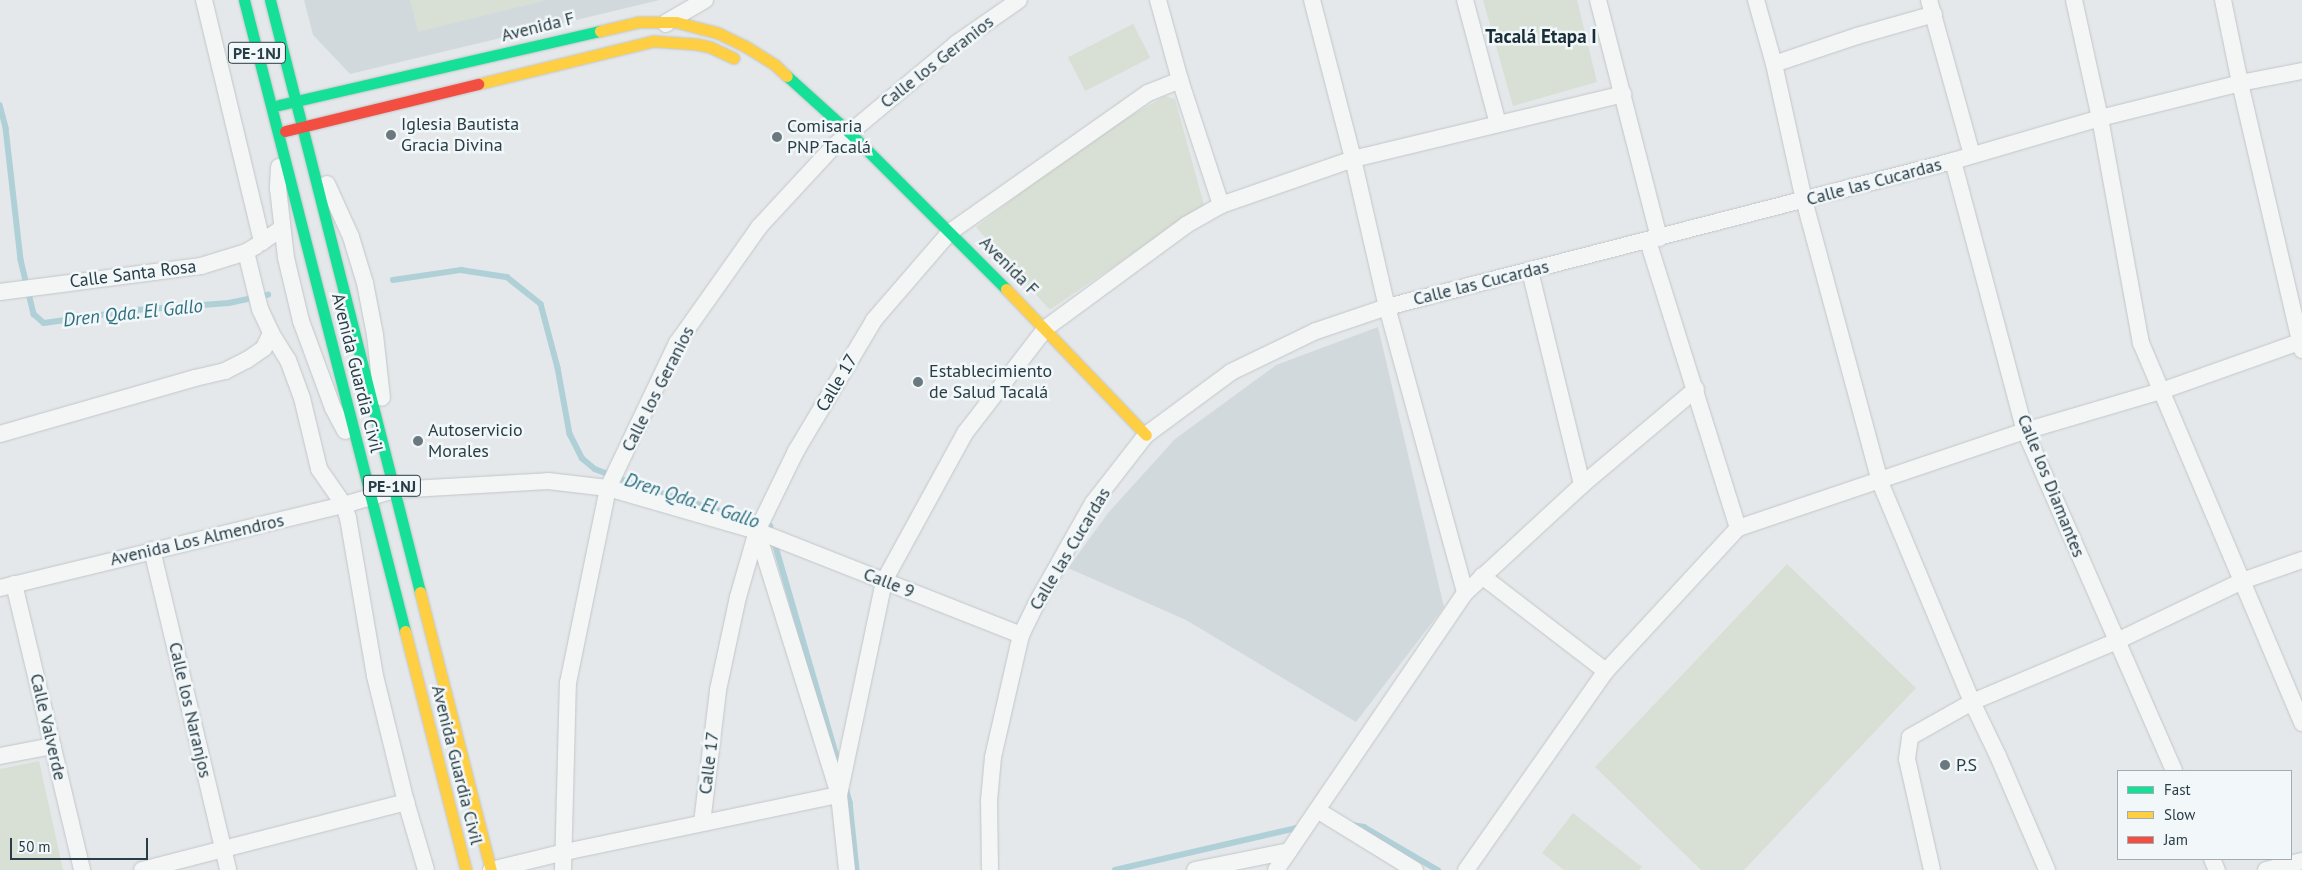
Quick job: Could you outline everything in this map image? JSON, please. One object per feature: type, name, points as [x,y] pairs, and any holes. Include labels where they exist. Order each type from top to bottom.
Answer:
[{"type":"main road","name":"Avenida Guardia Civil","points":[[244,0],[466,870]]},
{"type":"main road","name":"Avenida Guardia Civil","points":[[270,0],[491,870]]},
{"type":"main road","name":"Avenida F","points":[[271,106],[381,83],[623,24],[652,20],[690,24],[718,33],[759,54],[775,65],[846,130],[1046,328],[1146,435]]},
{"type":"main road","points":[[280,137],[304,133],[653,41],[683,42],[710,47],[749,66]]},
{"type":"main road","name":"Avenida F","points":[[773,80],[846,130]]},
{"type":"street","points":[[204,0],[262,242]]},
{"type":"street","points":[[662,41],[667,22],[705,0]]},
{"type":"street","name":"Calle los Geranios","points":[[564,870],[568,683],[608,488],[677,343],[759,228],[846,130],[957,43],[1019,0]]},
{"type":"street","points":[[1158,0],[1180,80],[1221,204]]},
{"type":"street","points":[[1312,0],[1353,159],[1387,307],[1465,593]]},
{"type":"street","points":[[1465,0],[1498,124]]},
{"type":"street","points":[[1598,0],[1623,94],[1654,239],[1696,389],[1738,528]]},
{"type":"street","points":[[1756,0],[1774,64],[1804,200],[1880,482],[1972,702],[1998,756],[2047,870]]},
{"type":"street","points":[[2074,0],[2100,118],[2141,343],[2302,723]]},
{"type":"street","points":[[1466,870],[1606,671],[1738,528],[1880,482],[2025,431],[2161,391],[2301,344],[2240,82],[2223,0]]},
{"type":"street","points":[[1774,64],[1857,36],[1931,7],[1972,155]]},
{"type":"street","name":"Calle las Cucardas","points":[[990,870],[988,854],[993,757],[1022,635],[1036,604],[1093,502],[1146,435],[1231,372],[1316,331],[1387,307],[1952,161],[2100,118],[2240,82],[2302,71]]},
{"type":"street","name":"Calle 17","points":[[702,824],[718,690],[738,597],[757,532],[796,451],[874,320],[950,232],[1148,93],[1180,80]]},
{"type":"street","points":[[839,795],[884,581],[965,433],[1046,328],[1186,225],[1221,204],[1353,159],[1623,94]]},
{"type":"street","points":[[304,133],[351,237],[365,283],[379,369],[385,455]]},
{"type":"street","points":[[280,137],[278,188],[282,228],[286,258],[301,322],[333,408],[362,463]]},
{"type":"street","name":"Calle los Diamantes","points":[[1952,161],[2025,431],[2174,770]]},
{"type":"street","name":"Calle Santa Rosa","points":[[0,292],[201,266],[246,252],[282,228]]},
{"type":"street","points":[[246,252],[252,284],[271,333],[288,360],[295,376],[319,469],[344,505],[354,548],[375,676],[406,802],[426,870]]},
{"type":"street","points":[[1530,271],[1582,485]]},
{"type":"street","points":[[0,434],[185,380],[225,371],[247,360],[264,348],[271,333]]},
{"type":"street","points":[[1276,870],[1465,593],[1582,485],[1696,389]]},
{"type":"street","name":"Avenida Los Almendros","points":[[7,586],[344,505],[394,490],[548,481],[608,488]]},
{"type":"street","name":"Calle 9","points":[[608,488],[757,532],[1022,635]]},
{"type":"street","points":[[757,532],[839,795],[847,870]]},
{"type":"street","name":"Calle los Naranjos","points":[[152,550],[228,870]]},
{"type":"street","points":[[1932,870],[1907,759],[1910,737],[1972,702],[2117,641],[2242,581],[2302,560]]},
{"type":"street","points":[[1482,576],[1606,671]]},
{"type":"street","name":"Calle Valverde","points":[[7,586],[53,746],[82,870]]},
{"type":"street","points":[[0,756],[53,746]]},
{"type":"street","points":[[491,870],[565,852],[839,795]]},
{"type":"street","points":[[142,870],[406,802]]},
{"type":"street","points":[[1317,810],[1416,870]]},
{"type":"street","points":[[1195,870],[1288,851]]},
{"type":"street","points":[[2266,870],[2302,861]]},
{"type":"shaded area","points":[[304,0],[660,0],[350,74],[313,35]]},
{"type":"shaded area","points":[[410,0],[548,0],[418,32]]},
{"type":"shaded area","points":[[1483,0],[1577,0],[1597,82],[1513,106]]},
{"type":"shaded area","points":[[1133,24],[1150,58],[1085,91],[1068,57]]},
{"type":"shaded area","points":[[1165,96],[1175,99],[1204,205],[1051,309],[1048,308],[976,227],[1089,140]]},
{"type":"shaded area","points":[[1378,327],[1444,607],[1356,722],[1186,620],[1068,568],[1108,513],[1175,439],[1276,365]]},
{"type":"shaded area","points":[[1787,564],[1916,688],[1744,870],[1701,870],[1595,767]]},
{"type":"shaded area","points":[[39,761],[63,870],[0,870],[0,769]]},
{"type":"shaded area","points":[[1573,813],[1642,867],[1639,870],[1564,870],[1542,853]]},
{"type":"waterway","name":"Dren Qda. El Gallo","points":[[0,105],[6,128],[21,260],[34,314],[44,323],[136,310],[229,303],[268,295]]},
{"type":"waterway","name":"Dren Qda. El Gallo","points":[[393,280],[461,270],[507,277],[541,304],[558,368],[570,434],[582,458],[595,469],[645,488],[770,526],[840,767]]},
{"type":"waterway","name":"Dren Qda. El Gallo","points":[[846,788],[850,802],[857,870]]},
{"type":"waterway","name":"Dren Qda. El Gallo","points":[[1352,825],[1364,827],[1438,870]]},
{"type":"waterway","name":"Dren Qda. El Gallo","points":[[1115,870],[1301,827]]},
{"type":"traffic: fast","points":[[244,0],[405,631]]},
{"type":"traffic: fast","points":[[270,0],[420,592]]},
{"type":"traffic: fast","points":[[279,105],[600,31]]},
{"type":"traffic: fast","points":[[787,76],[849,132],[1006,289]]},
{"type":"traffic: slow","points":[[600,31],[638,22],[676,22],[718,33],[745,46],[775,65],[787,76]]},
{"type":"traffic: slow","points":[[478,84],[653,41],[696,44],[710,47],[734,58]]},
{"type":"traffic: slow","points":[[1006,289],[1146,435]]},
{"type":"traffic: slow","points":[[420,592],[491,870]]},
{"type":"traffic: slow","points":[[405,631],[466,870]]},
{"type":"traffic: jam","points":[[285,131],[478,84]]},
{"type":"place","name":"Iglesia Bautista Gracia Divina","points":[[391,135]]},
{"type":"place","name":"Comisaria PNP Tacalá","points":[[777,137]]},
{"type":"place","name":"Establecimiento de Salud Tacalá","points":[[918,382]]},
{"type":"place","name":"Autoservicio Morales","points":[[418,441]]},
{"type":"place","name":"P.S","points":[[1945,765]]},
{"type":"district","name":"Tacalá Etapa I","points":[[1541,37]]}]
